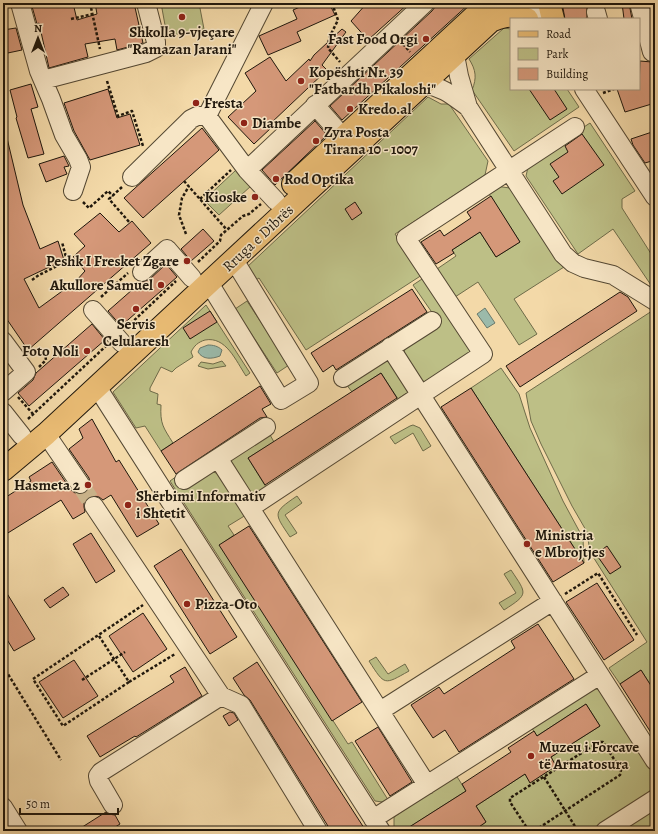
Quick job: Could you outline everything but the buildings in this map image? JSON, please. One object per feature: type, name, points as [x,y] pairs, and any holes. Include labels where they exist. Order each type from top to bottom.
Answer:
[{"type":"main road","name":"Rruga e Dibrës","points":[[3,470],[46,434],[96,387],[196,278],[273,198],[489,8],[510,3]]},
{"type":"main road","points":[[549,3],[553,18]]},
{"type":"main road","name":"Rruga e Dibrës","points":[[3,452],[19,433],[119,340],[196,278],[234,260],[455,55],[489,8]]},
{"type":"main road","points":[[489,8],[505,15],[524,18]]},
{"type":"street","points":[[20,3],[39,71],[64,135],[78,158],[81,167],[73,191]]},
{"type":"street","points":[[43,80],[146,53],[156,48],[156,42],[146,3]]},
{"type":"street","points":[[207,116],[264,3]]},
{"type":"street","points":[[240,169],[315,105],[425,3]]},
{"type":"street","points":[[531,3],[538,18]]},
{"type":"street","points":[[638,3],[649,53]]},
{"type":"street","points":[[455,55],[468,107],[564,254],[573,263],[584,268],[613,275],[655,300]]},
{"type":"street","points":[[424,84],[444,89],[468,107]]},
{"type":"street","points":[[585,90],[648,174],[655,198]]},
{"type":"street","points":[[315,105],[344,137]]},
{"type":"street","points":[[132,177],[191,120],[197,116],[207,116]]},
{"type":"street","points":[[207,116],[240,169],[273,198]]},
{"type":"street","points":[[250,508],[483,354],[406,238],[575,127]]},
{"type":"street","points":[[142,272],[167,249],[196,278],[281,400],[309,383],[234,260]]},
{"type":"street","points":[[93,310],[119,340]]},
{"type":"street","points":[[343,378],[432,321]]},
{"type":"street","points":[[6,336],[26,372],[10,394]]},
{"type":"street","points":[[390,347],[655,761]]},
{"type":"street","points":[[96,387],[377,825],[427,785],[600,675]]},
{"type":"street","points":[[3,412],[19,433]]},
{"type":"street","points":[[184,480],[266,427]]},
{"type":"street","points":[[46,434],[80,484]]},
{"type":"street","points":[[218,458],[427,785]]},
{"type":"street","points":[[94,506],[221,696],[241,705],[318,831]]},
{"type":"street","points":[[380,711],[553,601]]},
{"type":"street","points":[[113,805],[99,781],[98,776],[101,772],[221,696]]},
{"type":"street","points":[[605,831],[655,799]]},
{"type":"street","points":[[3,808],[18,831]]},
{"type":"path","points":[[90,3],[104,63]]},
{"type":"path","points":[[282,3],[286,5],[291,3]]},
{"type":"path","points":[[332,3],[338,20],[329,38],[328,48],[332,52]]},
{"type":"path","points":[[71,19],[93,14]]},
{"type":"path","points":[[107,81],[118,116],[132,111],[137,127]]},
{"type":"path","points":[[200,200],[240,169]]},
{"type":"path","points":[[130,223],[109,200],[132,177]]},
{"type":"path","points":[[184,181],[227,230]]},
{"type":"path","points":[[186,234],[179,215],[182,198],[189,186]]},
{"type":"path","points":[[73,191],[89,208],[108,191],[113,196]]},
{"type":"path","points":[[19,433],[33,414],[119,340],[196,278],[220,241],[221,235],[243,216],[249,214],[273,198]]},
{"type":"path","points":[[32,280],[38,275],[67,261],[62,242]]},
{"type":"path","points":[[3,317],[6,336]]},
{"type":"path","points":[[10,394],[33,414]]},
{"type":"path","points":[[553,601],[598,573],[637,635]]},
{"type":"path","points":[[156,597],[33,679],[63,726],[129,682],[188,646]]},
{"type":"path","points":[[99,636],[129,682]]},
{"type":"path","points":[[82,680],[125,652]]},
{"type":"path","points":[[3,666],[60,760]]},
{"type":"path","points":[[529,831],[509,800],[599,742],[603,742],[621,770],[620,775],[534,831]]},
{"type":"path","points":[[544,777],[578,831]]},
{"type":"green space","points":[[161,3],[199,3],[204,29],[167,36]]},
{"type":"green space","points":[[504,28],[510,29],[510,90],[568,90],[579,107],[514,151],[472,90],[475,82],[475,74],[469,59]]},
{"type":"green space","points":[[428,97],[441,104],[449,104],[488,161],[485,175],[395,234],[422,275],[306,350],[259,278],[253,282],[246,268]]},
{"type":"green space","points":[[590,123],[635,191],[622,199],[622,208],[655,260],[655,291],[613,229],[578,254],[526,176],[529,163]]},
{"type":"green space","points":[[236,170],[251,186],[219,215],[204,200]]},
{"type":"green space","points":[[495,186],[510,188],[564,267],[514,299],[537,334],[519,345],[478,282],[455,297],[437,269],[456,256],[452,250],[480,232],[496,257],[520,242],[487,191]]},
{"type":"green space","points":[[425,277],[470,347],[469,357],[430,383],[419,380],[404,356],[405,346],[440,324],[413,285]]},
{"type":"green space","points":[[247,301],[289,365],[277,373],[235,309]]},
{"type":"green space","points":[[206,305],[250,373],[246,376],[230,351],[219,342],[212,340],[205,340],[196,344],[191,352],[193,357],[172,372],[161,367],[150,388],[150,391],[158,394],[157,404],[161,405],[163,425],[173,443],[161,451],[145,426],[136,428],[113,392]]},
{"type":"green space","points":[[655,309],[655,692],[641,670],[620,684],[609,668],[647,642],[590,552],[587,532],[572,506],[531,421],[526,393]]},
{"type":"green space","points":[[382,360],[394,363],[409,386],[408,392],[398,399],[381,373],[352,392],[346,384]]},
{"type":"green space","points":[[222,361],[226,366],[208,369],[198,366],[201,362],[213,364]]},
{"type":"green space","points":[[501,368],[519,394],[530,428],[563,501],[583,538],[584,563],[471,388]]},
{"type":"green space","points":[[413,425],[420,428],[431,446],[423,451],[413,433],[395,444],[390,437]]},
{"type":"green space","points":[[269,433],[274,442],[248,458],[266,487],[256,494],[245,491],[230,467],[232,456]]},
{"type":"green space","points":[[209,471],[220,474],[246,515],[228,526],[234,535],[220,545],[348,744],[352,742],[390,803],[375,801],[170,481],[177,476]]},
{"type":"green space","points":[[297,496],[302,503],[285,515],[297,533],[290,537],[281,523],[278,514],[283,506]]},
{"type":"green space","points":[[511,570],[520,584],[523,593],[518,600],[504,610],[499,603],[516,593],[504,574]]},
{"type":"green space","points":[[376,657],[388,674],[405,664],[409,671],[390,681],[386,681],[378,675],[369,661]]},
{"type":"green space","points":[[592,688],[604,691],[655,771],[655,791],[593,831],[473,831],[486,822],[476,806],[525,774],[530,782],[556,766],[551,757],[600,726],[586,704],[537,736],[531,727]]},
{"type":"green space","points":[[456,775],[466,791],[405,831],[394,831],[394,817]]},
{"type":"green space","points":[[655,807],[655,831],[617,831]]},
{"type":"shaded area","points":[[485,308],[495,323],[487,328],[477,314]]},
{"type":"shaded area","points":[[208,345],[215,346],[222,350],[220,356],[205,358],[200,355],[198,352],[200,348]]},
{"type":"tunnel","points":[[80,484],[94,506]]},
{"type":"place","name":"Shkolla 9-vjeçare \"Ramazan Jarani\"","points":[[182,17]]},
{"type":"place","name":"Fast Food Orgi","points":[[426,39]]},
{"type":"place","name":"Kopështi Nr. 39 \"Fatbardh Pikaloshi\"","points":[[301,81]]},
{"type":"place","name":"Fresta","points":[[196,103]]},
{"type":"place","name":"Kredo.al","points":[[350,109]]},
{"type":"place","name":"Diambe","points":[[244,123]]},
{"type":"place","name":"Zyra Posta Tirana 10 - 1007","points":[[316,141]]},
{"type":"place","name":"Rod Optika","points":[[276,179]]},
{"type":"place","name":"Kioske","points":[[255,197]]},
{"type":"place","name":"Peshk I Fresket Zgare","points":[[187,261]]},
{"type":"place","name":"Akullore Samuel","points":[[161,285]]},
{"type":"place","name":"Servis Celularesh","points":[[136,309]]},
{"type":"place","name":"Foto Noli","points":[[87,351]]},
{"type":"place","name":"Hasmeta 2","points":[[88,485]]},
{"type":"place","name":"Shërbimi Informativ i Shtetit","points":[[128,505]]},
{"type":"place","name":"Ministria e Mbrojtjes","points":[[527,544]]},
{"type":"place","name":"Pizza-Oto","points":[[187,604]]},
{"type":"place","name":"Muzeu i Forcave të Armatosura","points":[[531,756]]}]
